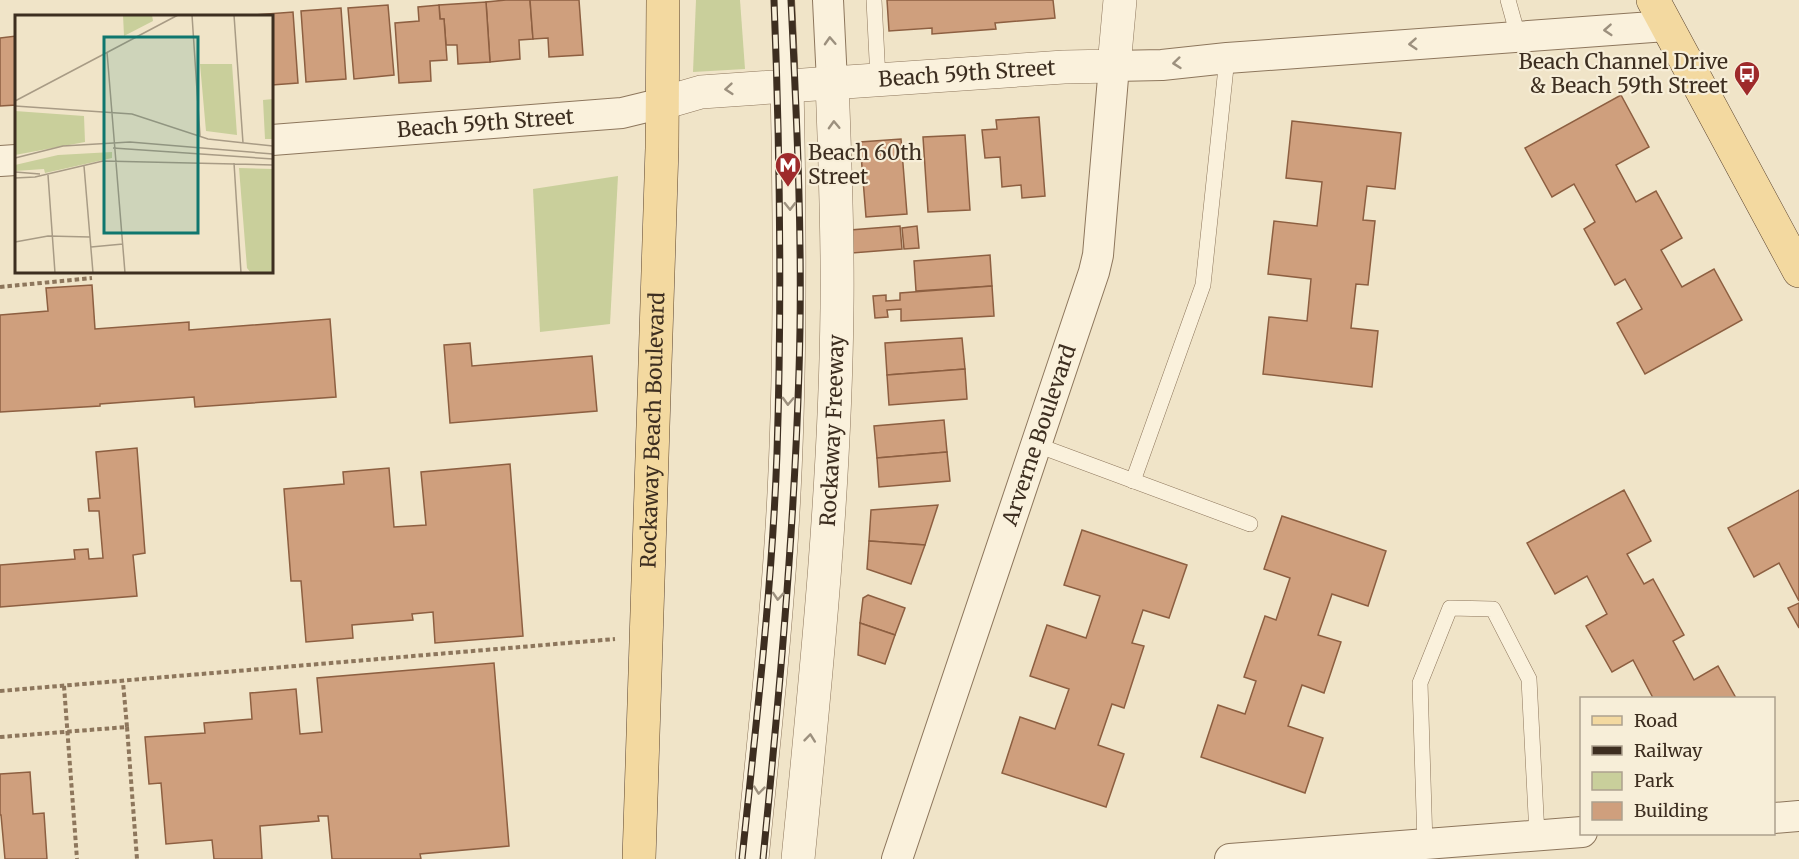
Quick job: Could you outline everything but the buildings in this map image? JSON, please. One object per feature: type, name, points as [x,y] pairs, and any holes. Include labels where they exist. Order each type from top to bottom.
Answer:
[{"type":"main road","name":"Rockaway Beach Boulevard","points":[[639,859],[663,103],[663,0]]},
{"type":"main road","points":[[1659,13],[1799,271]]},
{"type":"street","points":[[752,859],[774,647],[785,481],[790,293],[787,85],[783,0]]},
{"type":"street","name":"Rockaway Freeway","points":[[798,859],[826,566],[833,440],[838,236],[828,0]]},
{"type":"street","name":"Arverne Boulevard","points":[[897,859],[1094,272],[1098,255],[1120,0]]},
{"type":"street","name":"Beach 59th Street","points":[[273,140],[622,113],[701,92],[1064,67],[1162,65],[1518,36],[1659,13]]},
{"type":"street","points":[[0,161],[15,160]]},
{"type":"street","points":[[1775,818],[1799,816]]},
{"type":"street","points":[[1230,859],[1580,832]]},
{"type":"lane","points":[[873,0],[878,79]]},
{"type":"lane","points":[[1509,0],[1518,36]]},
{"type":"lane","points":[[1133,481],[1203,285],[1227,58]]},
{"type":"lane","points":[[1037,445],[1250,524]]},
{"type":"lane","points":[[1425,844],[1420,683],[1450,608],[1493,609],[1529,679],[1537,835]]},
{"type":"path","points":[[0,287],[92,278]]},
{"type":"path","points":[[0,691],[606,639],[645,638]]},
{"type":"path","points":[[123,682],[137,859]]},
{"type":"path","points":[[64,686],[77,859]]},
{"type":"path","points":[[0,737],[127,727]]},
{"type":"green space","points":[[696,0],[740,0],[745,69],[693,72]]},
{"type":"green space","points":[[618,176],[610,324],[540,332],[533,189]]},
{"type":"railway","points":[[742,859],[767,606],[777,453],[780,226],[774,0]]},
{"type":"railway","points":[[763,859],[790,554],[799,371],[800,232],[791,0]]},
{"type":"place","name":"Beach Channel Drive & Beach 59th Street","points":[[1747,97]]},
{"type":"place","name":"Beach 60th Street","points":[[788,188]]}]
